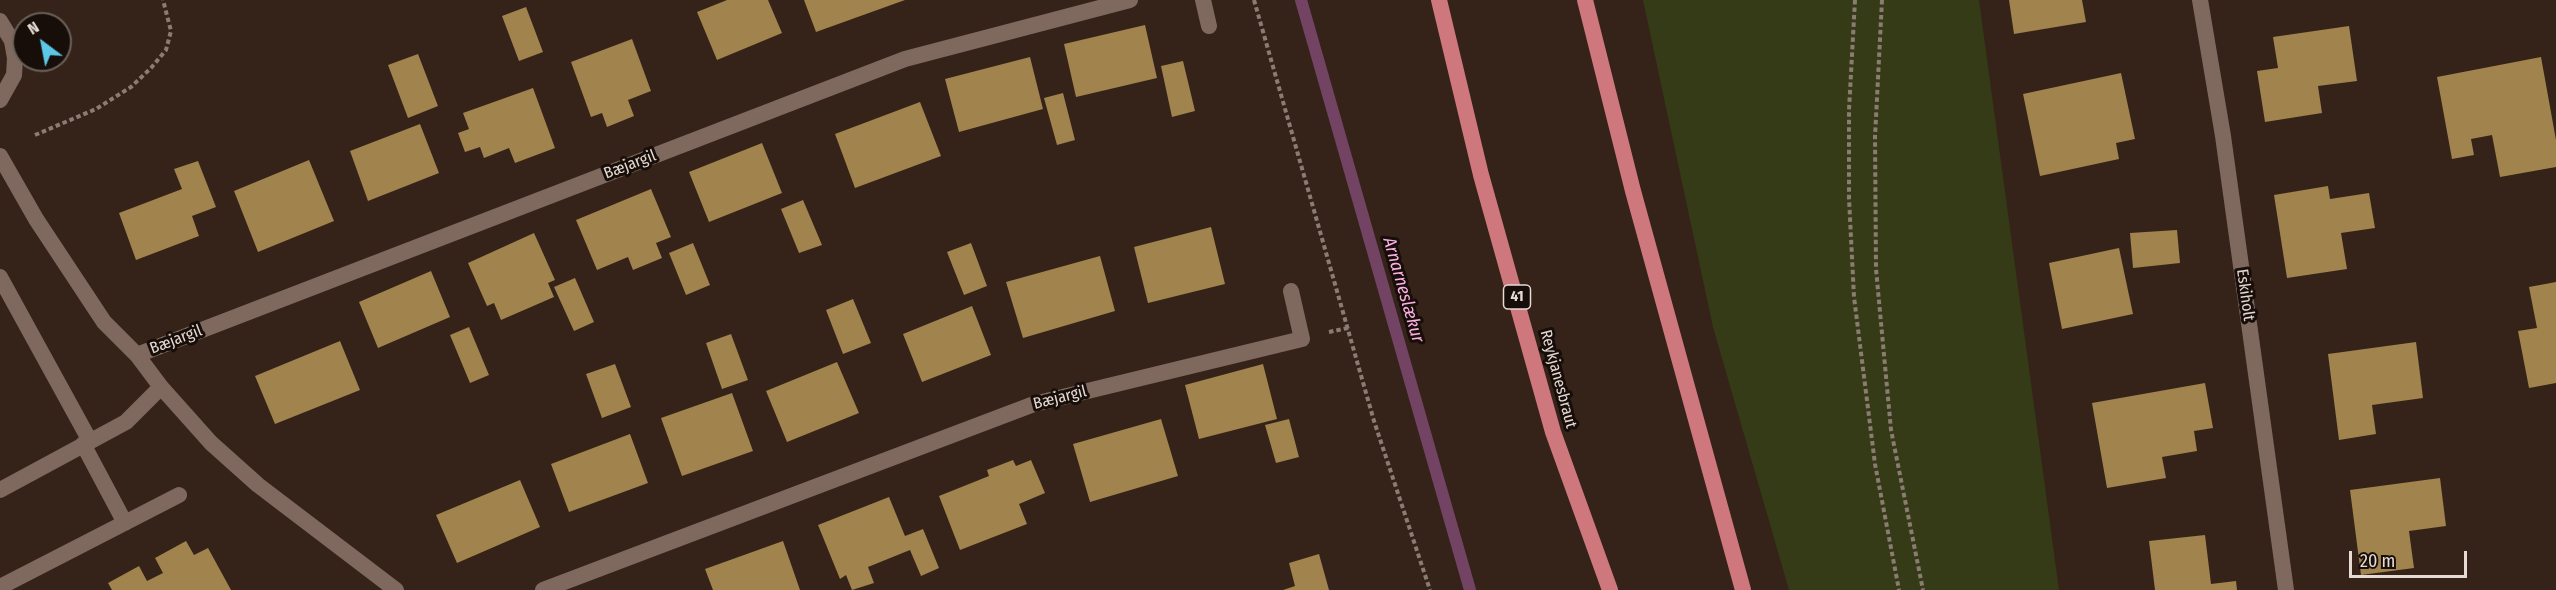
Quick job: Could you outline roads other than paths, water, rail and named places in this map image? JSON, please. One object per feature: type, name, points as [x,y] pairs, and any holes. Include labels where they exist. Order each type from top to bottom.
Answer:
[{"type":"highway","name":"Reykjanesbraut","points":[[1439,0],[1481,174],[1553,432],[1610,590]]},
{"type":"highway","points":[[1586,0],[1633,191],[1743,590]]},
{"type":"street","name":"Bæjargil","points":[[137,355],[905,59],[1130,0]]},
{"type":"street","points":[[1203,0],[1209,26]]},
{"type":"street","name":"Eskiholt","points":[[2200,0],[2223,136],[2286,590]]},
{"type":"street","points":[[0,21],[12,41],[15,58],[14,75],[0,100]]},
{"type":"street","name":"Bæjargil","points":[[0,156],[36,219],[104,322],[137,355],[161,387],[211,443],[258,485],[396,590]]},
{"type":"street","points":[[0,277],[87,443],[125,523]]},
{"type":"street","name":"Bæjargil","points":[[543,590],[1034,404],[1302,339],[1291,291]]},
{"type":"street","points":[[0,490],[126,422],[161,387]]},
{"type":"street","points":[[0,587],[179,495]]},
{"type":"waterway","name":"Arnarneslækur","points":[[1301,0],[1470,590]]}]
